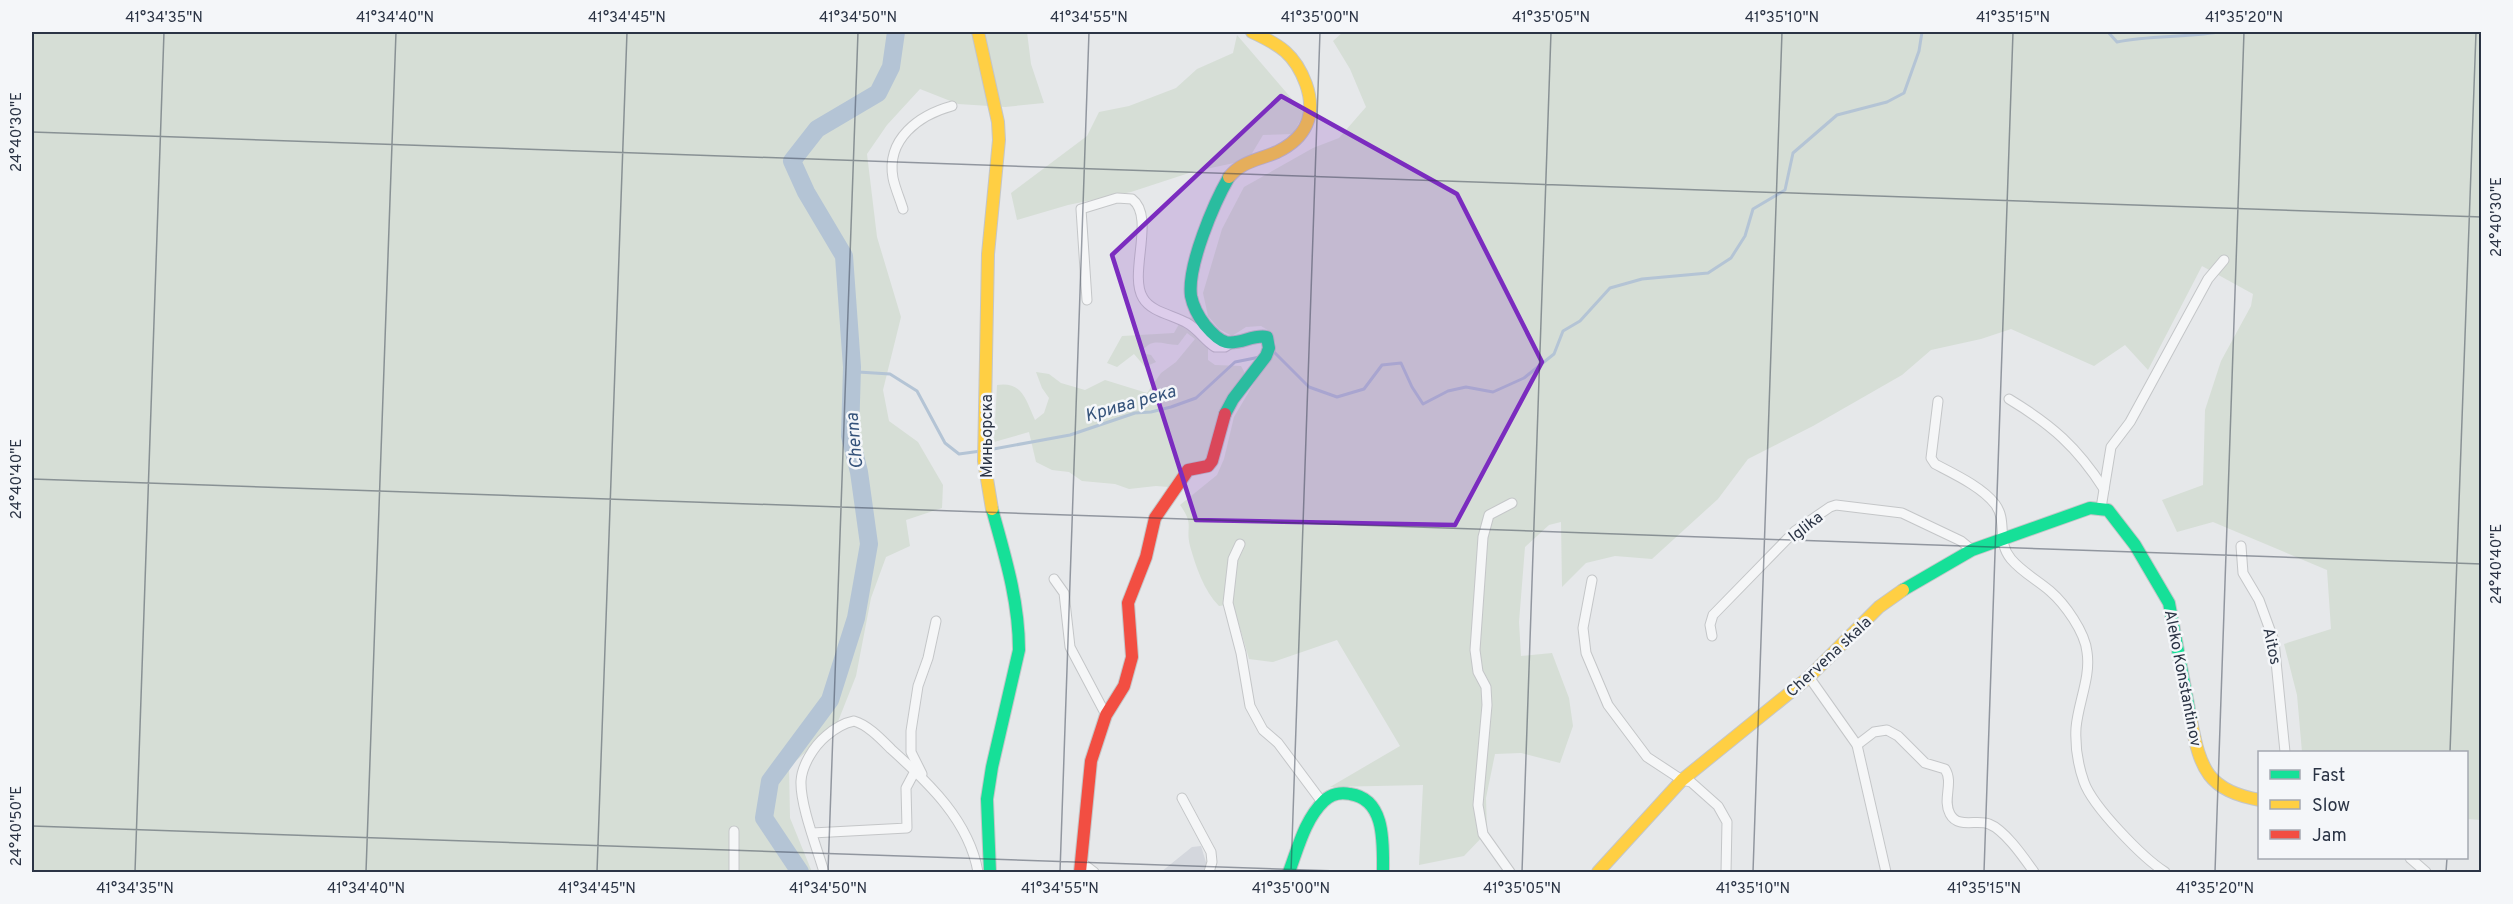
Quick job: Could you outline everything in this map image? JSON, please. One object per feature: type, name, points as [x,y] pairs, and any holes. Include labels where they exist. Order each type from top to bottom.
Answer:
[{"type":"street","name":"Миньорска","points":[[978,32],[998,122],[999,140],[999,161],[988,254],[984,461],[988,495],[1013,586],[1019,631],[1019,650],[992,767],[987,799],[990,873]]},
{"type":"street","points":[[1233,342],[1221,340],[1209,329],[1194,304],[1191,290],[1204,235],[1220,196],[1236,169],[1284,148],[1299,134],[1311,116],[1302,72],[1295,61],[1283,48],[1252,32]]},
{"type":"street","points":[[903,209],[893,178],[892,163],[898,141],[904,133],[926,117],[952,106]]},
{"type":"street","points":[[1087,300],[1081,209],[1117,198],[1132,199],[1138,206],[1142,225],[1139,287],[1144,300],[1154,308],[1195,328],[1215,347],[1225,347],[1255,334],[1261,334],[1267,337],[1269,348],[1223,417],[1215,454],[1208,466],[1188,470],[1155,518],[1146,557],[1128,603],[1132,657],[1128,675],[1106,715],[1091,761],[1081,867],[1094,873]]},
{"type":"street","points":[[2101,508],[2111,447],[2130,422],[2208,279],[2224,260]]},
{"type":"street","points":[[2009,399],[2037,416],[2078,451],[2104,489]]},
{"type":"street","points":[[1938,401],[1931,458],[1935,464],[1983,493],[1995,504],[2000,513],[2001,540],[2012,560],[2051,592],[2080,633],[2087,650],[2088,663],[2076,728],[2077,750],[2085,785],[2130,841],[2165,873]]},
{"type":"street","points":[[1510,873],[1483,834],[1478,805],[1487,705],[1486,687],[1478,672],[1475,650],[1483,537],[1489,515],[1512,502]]},
{"type":"street","name":"Iglika","points":[[1712,636],[1710,626],[1713,615],[1795,531],[1830,507],[1848,505],[1879,512],[1902,513],[1961,541],[1972,550]]},
{"type":"street","name":"Chervena skala","points":[[1598,873],[1682,780],[1809,677],[1879,607],[1910,585],[1972,550],[2090,508],[2101,508]]},
{"type":"street","name":"Aleko Konstantinov","points":[[2101,508],[2108,510],[2135,545],[2169,603],[2194,738],[2204,769],[2217,786],[2242,797],[2258,800]]},
{"type":"street","points":[[1240,544],[1233,559],[1228,603],[1251,705],[1263,730],[1278,743],[1322,802]]},
{"type":"street","name":"Aitos","points":[[2241,546],[2242,573],[2259,600],[2274,641],[2284,751]]},
{"type":"street","points":[[1054,579],[1064,593],[1070,647],[1106,715]]},
{"type":"street","points":[[1592,580],[1583,628],[1586,652],[1608,705],[1647,757],[1682,780],[1691,782],[1718,806],[1727,822],[1726,873]]},
{"type":"street","points":[[925,781],[913,758],[910,743],[918,686],[928,658],[936,621]]},
{"type":"street","points":[[1809,677],[1857,745],[1886,873]]},
{"type":"street","points":[[824,873],[812,833],[801,781],[804,768],[816,746],[832,731],[851,721],[857,721],[915,771],[944,801],[970,844],[978,873]]},
{"type":"street","points":[[1857,745],[1874,732],[1887,730],[1898,736],[1925,763],[1945,769],[1950,777],[1947,803],[1950,816],[1959,822],[1989,824],[2017,847],[2034,873]]},
{"type":"street","points":[[812,833],[907,828],[906,788],[915,771]]},
{"type":"street","points":[[1288,873],[1309,823],[1322,802],[1340,793],[1362,795],[1371,802],[1380,826],[1383,873]]},
{"type":"street","points":[[1182,798],[1211,852],[1212,862],[1209,873]]},
{"type":"street","points":[[734,831],[734,873]]},
{"type":"street","points":[[2411,859],[2426,873]]},
{"type":"highlighted area","points":[[1281,96],[1457,194],[1542,362],[1455,525],[1196,520],[1112,255]]},
{"type":"shaded area","points":[[32,32],[1027,32],[1031,64],[1044,103],[1005,107],[958,104],[920,89],[887,125],[867,154],[877,237],[901,317],[883,390],[889,421],[918,442],[943,485],[942,508],[906,520],[910,546],[886,557],[871,598],[856,676],[837,724],[789,767],[790,818],[812,872],[32,872]]},
{"type":"shaded area","points":[[1343,32],[2481,32],[2481,820],[2468,819],[2468,751],[2302,751],[2297,695],[2284,644],[2331,629],[2327,570],[2213,522],[2177,532],[2162,500],[2203,485],[2205,410],[2221,361],[2251,306],[2253,294],[2202,266],[2148,370],[2125,345],[2094,366],[2011,329],[1981,339],[1931,350],[1902,375],[1813,426],[1748,459],[1718,499],[1652,559],[1615,556],[1586,563],[1562,587],[1561,522],[1549,525],[1525,547],[1519,622],[1521,656],[1552,653],[1569,698],[1573,726],[1560,763],[1521,753],[1495,754],[1486,798],[1487,832],[1464,856],[1419,865],[1423,785],[1330,787],[1400,746],[1337,640],[1273,662],[1249,659],[1233,604],[1219,606],[1201,578],[1190,546],[1187,517],[1180,505],[1217,475],[1224,459],[1234,417],[1257,378],[1273,358],[1276,344],[1271,332],[1261,326],[1246,327],[1232,336],[1219,329],[1208,316],[1203,293],[1222,229],[1244,187],[1313,148],[1339,138],[1366,107],[1350,69],[1333,41]]},
{"type":"shaded area","points":[[1237,35],[1304,113],[1293,134],[1263,135],[1248,160],[1192,172],[1131,192],[1068,205],[1017,220],[1011,193],[1087,136],[1099,112],[1129,106],[1176,88],[1197,69],[1233,53]]},
{"type":"shaded area","points":[[1183,317],[1197,318],[1208,349],[1208,360],[1215,365],[1241,366],[1247,377],[1235,395],[1208,468],[1200,475],[1190,475],[1169,487],[1129,489],[1115,484],[1082,481],[1069,472],[1052,470],[1036,462],[1029,432],[994,442],[997,385],[1013,386],[1018,389],[1035,420],[1044,413],[1049,398],[1036,372],[1049,374],[1061,383],[1085,390],[1105,380],[1147,393],[1161,373],[1176,362],[1195,339],[1187,333],[1178,345],[1153,343],[1149,345],[1141,353],[1151,355],[1156,362],[1145,367],[1134,354],[1117,367],[1107,363],[1122,336],[1174,333]]},
{"type":"shaded area","points":[[1201,846],[1209,872],[1161,872],[1192,847]]},
{"type":"waterway","name":"Cherna","points":[[800,872],[764,818],[770,781],[830,700],[856,618],[869,544],[859,472],[850,436],[852,367],[844,256],[806,192],[792,161],[817,129],[878,93],[891,67],[896,32]]},
{"type":"waterway","name":"Крива река","points":[[1272,353],[1274,352],[1309,387],[1337,397],[1364,389],[1382,365],[1401,363],[1423,404],[1448,391],[1466,387],[1493,392],[1524,378],[1554,354],[1563,331],[1580,321],[1610,288],[1642,279],[1708,273],[1731,258],[1745,236],[1753,209],[1785,190],[1793,153],[1837,115],[1887,102],[1904,93],[1919,51],[1922,32]]},
{"type":"waterway","name":"Крива река","points":[[2108,32],[2117,42],[2218,32]]},
{"type":"waterway","name":"Крива река","points":[[988,450],[1070,435],[1135,413],[1171,407],[1196,398],[1235,362],[1260,357]]},
{"type":"waterway","name":"Крива река","points":[[852,367],[858,372],[890,374],[917,391],[945,443],[959,454],[981,451]]},
{"type":"traffic: fast","points":[[1225,414],[1233,399],[1266,356],[1269,348],[1267,337],[1262,336],[1231,343],[1220,339],[1202,322],[1191,296],[1193,268],[1197,252],[1209,218],[1229,177]]},
{"type":"traffic: fast","points":[[1903,590],[1972,550],[2090,508],[2108,510],[2135,545],[2169,603],[2191,720]]},
{"type":"traffic: fast","points":[[990,872],[987,799],[992,767],[1019,650],[1014,596],[992,509]]},
{"type":"traffic: fast","points":[[1289,872],[1303,834],[1317,808],[1333,795],[1343,793],[1362,798],[1376,813],[1382,836],[1383,872]]},
{"type":"traffic: slow","points":[[978,32],[998,122],[999,140],[988,254],[984,461],[992,509]]},
{"type":"traffic: slow","points":[[1229,177],[1239,167],[1277,152],[1295,140],[1302,133],[1309,115],[1309,95],[1297,65],[1278,46],[1252,32]]},
{"type":"traffic: slow","points":[[1598,872],[1682,780],[1809,677],[1879,607],[1903,590]]},
{"type":"traffic: slow","points":[[2191,720],[2198,752],[2209,775],[2229,791],[2258,800]]},
{"type":"traffic: jam","points":[[1080,872],[1091,761],[1106,715],[1124,686],[1132,657],[1128,603],[1146,557],[1155,518],[1188,470],[1208,466],[1212,461],[1225,414]]}]
